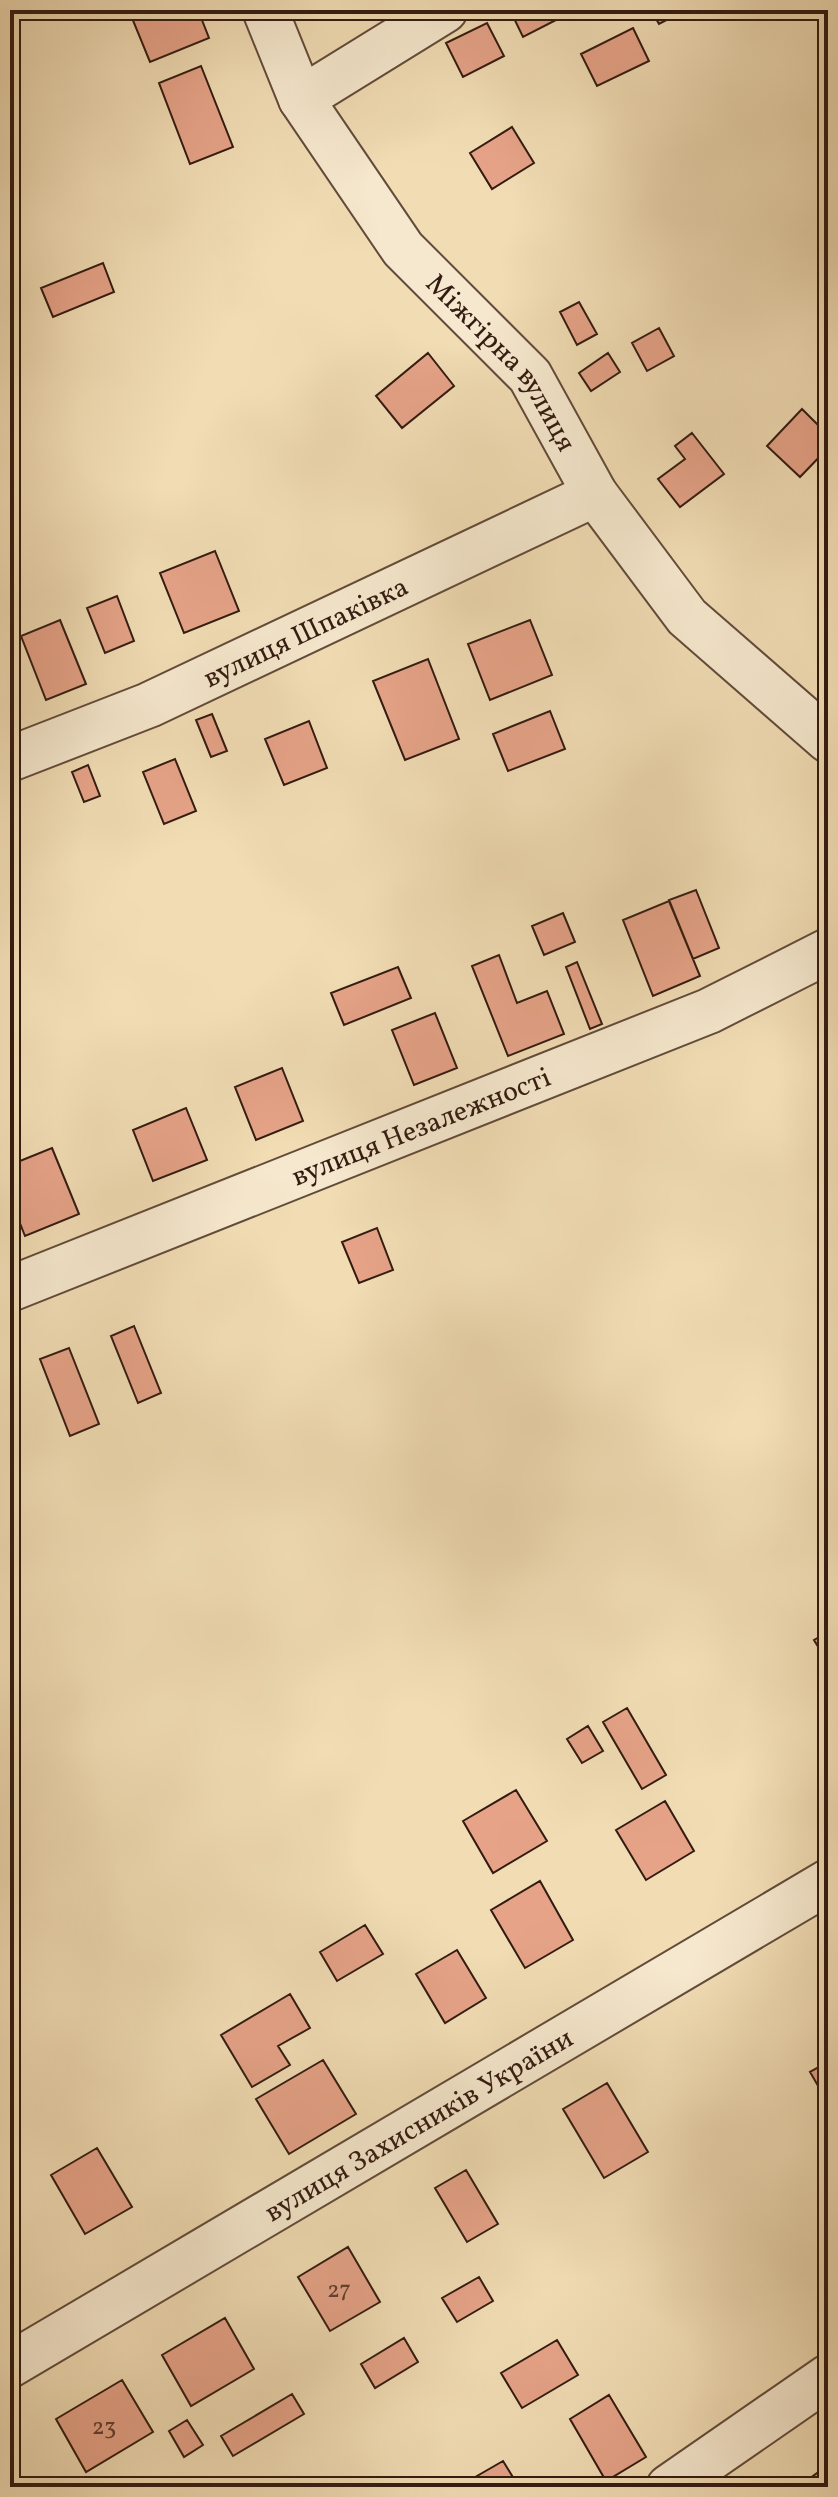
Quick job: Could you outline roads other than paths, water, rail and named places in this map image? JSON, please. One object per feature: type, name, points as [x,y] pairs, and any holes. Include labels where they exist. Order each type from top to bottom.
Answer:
[{"type":"street","name":"Міжгірна вулиця","points":[[265,10],[301,99],[403,249],[530,376],[595,494],[687,617],[828,740]]},
{"type":"street","points":[[301,99],[445,10]]},
{"type":"street","name":"вулиця Шпаківка","points":[[10,759],[149,705],[595,494]]},
{"type":"street","name":"вулиця Незалежності","points":[[10,1289],[709,1011],[828,951]]},
{"type":"street","name":"вулиця Захисників України","points":[[10,2365],[828,1882]]},
{"type":"street","points":[[669,2487],[828,2377]]}]
